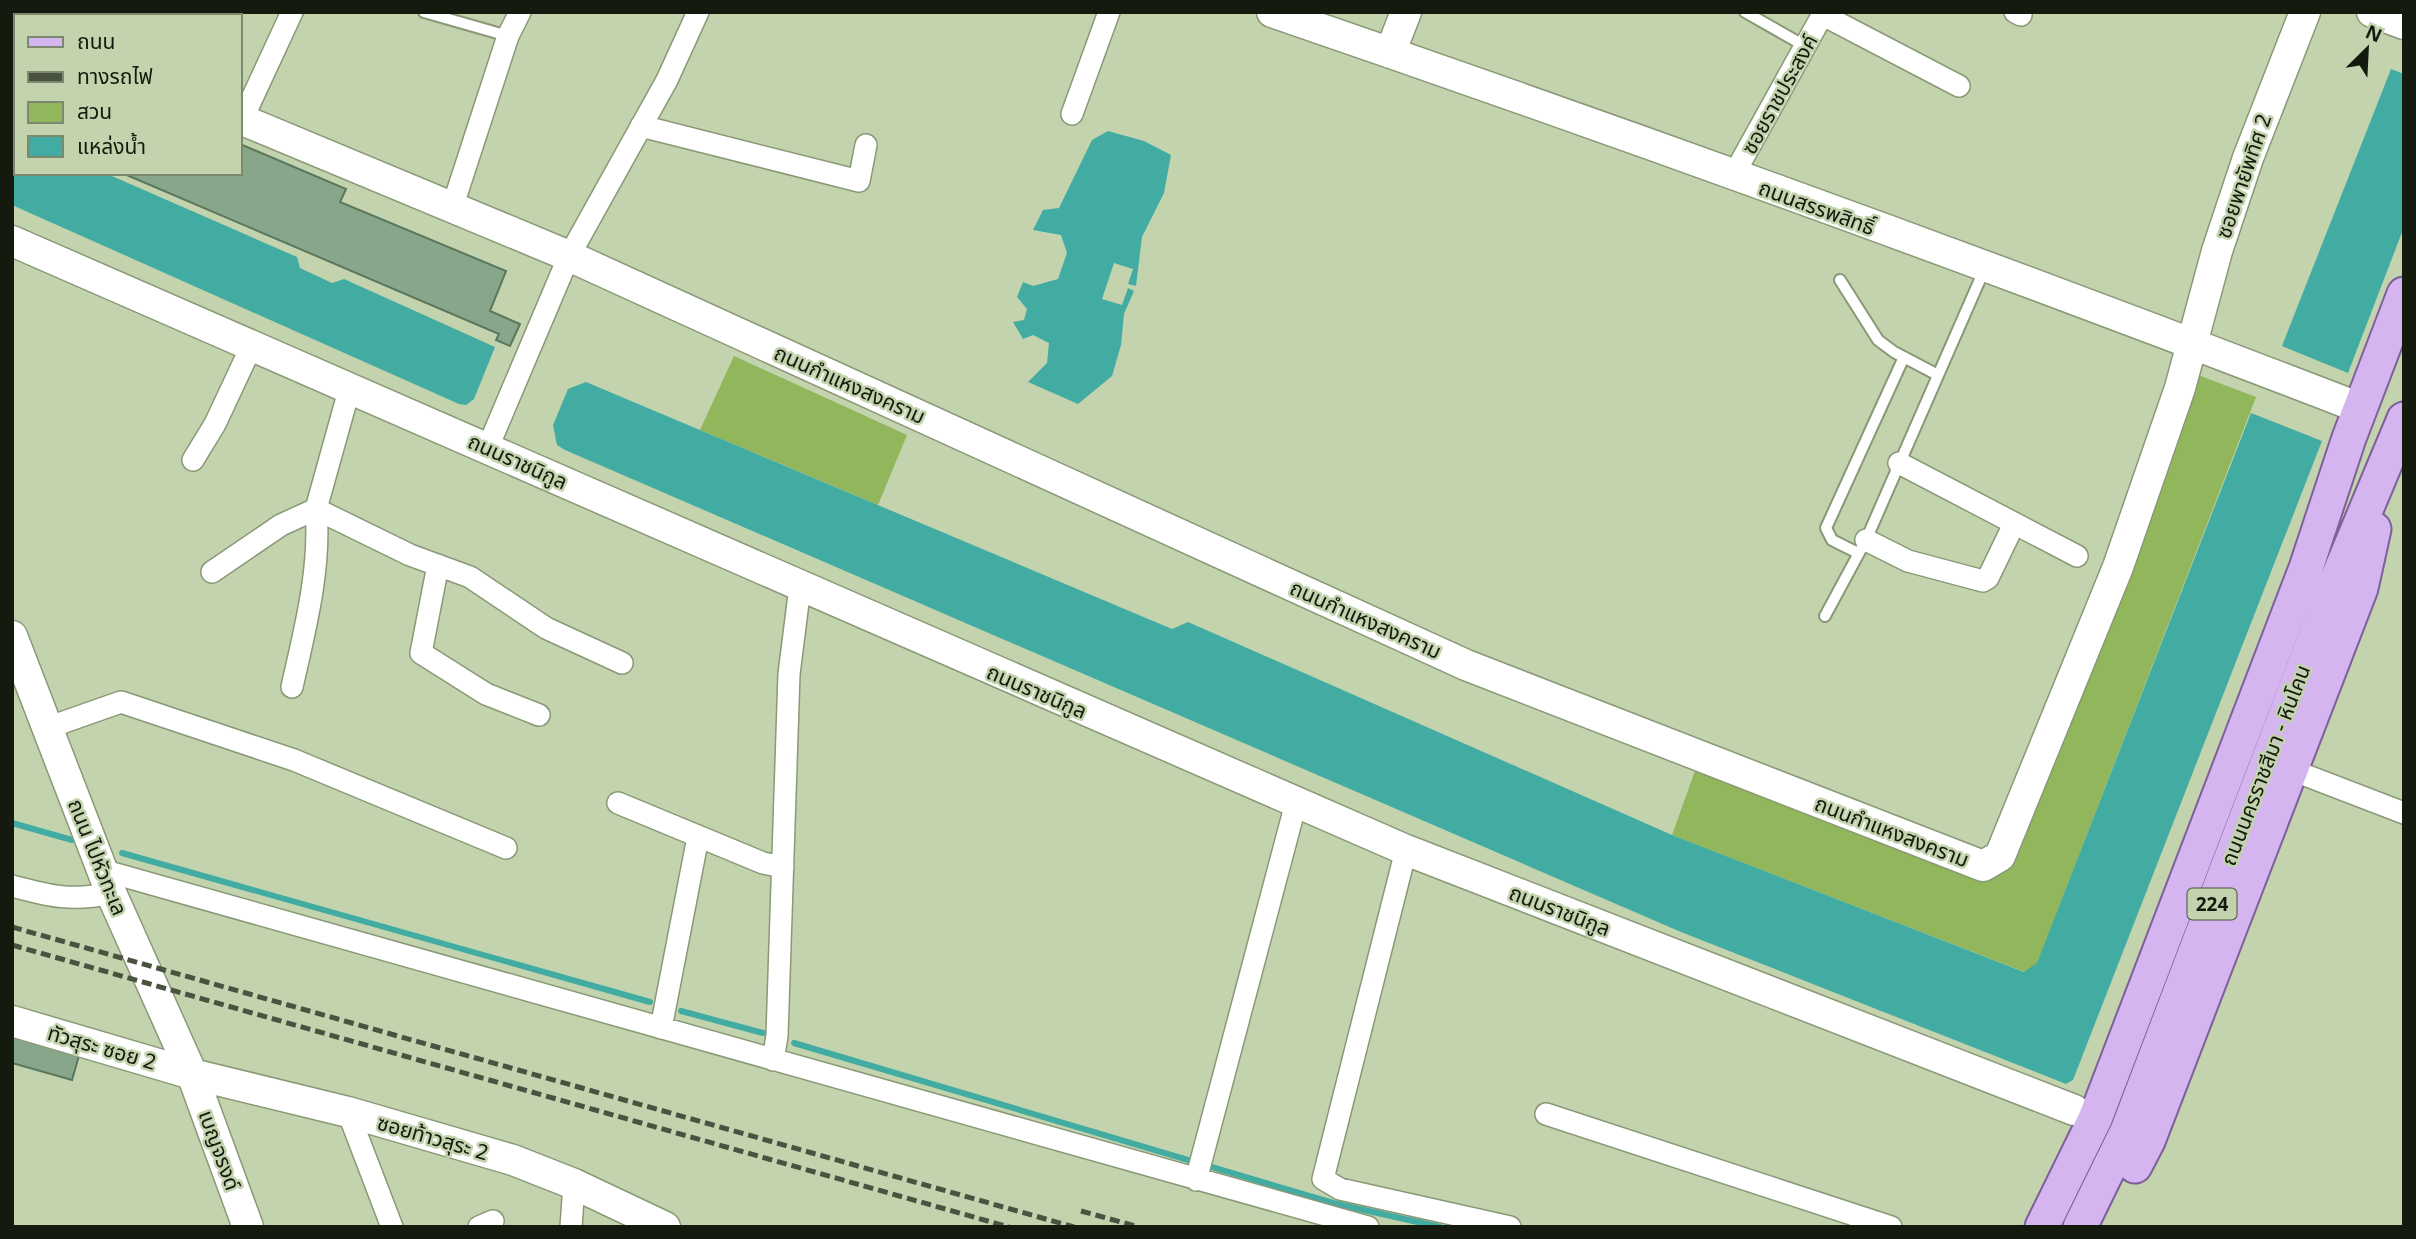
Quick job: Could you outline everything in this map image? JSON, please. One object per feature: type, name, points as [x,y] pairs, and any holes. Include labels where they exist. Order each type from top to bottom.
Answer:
[{"type":"main road","points":[[2019,1227],[2074,1110],[2285,560],[2354,423],[2404,293]]},
{"type":"main road","name":"ถนนนครราชสีมา - หินโคน","points":[[2080,1227],[2127,1131],[2321,573],[2391,451],[2404,419]]},
{"type":"main road","points":[[2042,1227],[2095,1119],[2321,573],[2354,423]]},
{"type":"main road","points":[[2105,1227],[2148,1141],[2361,588],[2391,451]]},
{"type":"street","points":[[242,117],[292,12]]},
{"type":"street","points":[[452,208],[508,36],[520,12]]},
{"type":"street","points":[[488,447],[569,256],[667,80],[698,12]]},
{"type":"street","points":[[1072,114],[1109,12]]},
{"type":"street","name":"ถนนสรรพสิทธิ์","points":[[1272,12],[2191,343],[2354,423]]},
{"type":"street","points":[[1390,53],[1406,12]]},
{"type":"street","name":"ซอยพายัพทิศ 2","points":[[2191,343],[2217,251],[2248,158],[2305,12]]},
{"type":"street","points":[[2372,12],[2404,24]]},
{"type":"street","points":[[1824,14],[1959,86]]},
{"type":"street","name":"ซอยราชประสงค์","points":[[1733,176],[1824,14]]},
{"type":"street","name":"ถนนกำแหงสงคราม","points":[[242,119],[569,256],[1466,665],[1983,866],[2000,856],[2118,567],[2180,388],[2191,343]]},
{"type":"street","points":[[642,126],[859,181],[866,145]]},
{"type":"street","name":"ถนนราชนิกูล","points":[[12,241],[1406,850],[2074,1110]]},
{"type":"street","points":[[192,460],[215,424],[252,345]]},
{"type":"street","points":[[292,687],[308,617],[319,539],[316,509],[350,387]]},
{"type":"street","points":[[1899,463],[2077,556]]},
{"type":"street","points":[[212,572],[281,525],[316,509],[470,577],[546,628],[622,663]]},
{"type":"street","points":[[1862,546],[1983,581],[1988,578],[2014,524]]},
{"type":"street","points":[[438,565],[421,653],[486,694],[539,715]]},
{"type":"street","points":[[773,1060],[777,1036],[789,674],[800,587]]},
{"type":"street","name":"ถนน ไปหัวทะเล","points":[[12,636],[107,882],[192,1074]]},
{"type":"street","points":[[47,728],[121,702],[294,760],[506,848]]},
{"type":"street","points":[[2292,770],[2404,813]]},
{"type":"street","points":[[618,803],[763,863],[783,867]]},
{"type":"street","points":[[1199,1170],[1296,803]]},
{"type":"street","points":[[661,1028],[698,837]]},
{"type":"street","points":[[1406,850],[1323,1179],[1340,1189],[1510,1227]]},
{"type":"street","points":[[12,886],[55,898],[84,900],[107,882],[773,1060],[1199,1170],[1368,1227]]},
{"type":"street","name":"ทัวสุระ ซอย 2","points":[[12,1021],[192,1074]]},
{"type":"street","name":"ซอยท้าวสุระ 2","points":[[192,1074],[348,1112],[513,1160],[574,1184],[665,1227]]},
{"type":"street","name":"เบญจรงด์","points":[[192,1074],[248,1227]]},
{"type":"street","points":[[348,1112],[392,1227]]},
{"type":"street","points":[[1546,1114],[1891,1227]]},
{"type":"street","points":[[570,1227],[574,1184]]},
{"type":"lane","points":[[424,12],[508,36]]},
{"type":"lane","points":[[1745,12],[1805,46]]},
{"type":"lane","points":[[1825,616],[1862,546],[1984,268]]},
{"type":"lane","points":[[1840,280],[1878,340],[1936,374]]},
{"type":"lane","points":[[1862,546],[1832,540],[1826,528],[1904,357]]},
{"type":"green space","points":[[12,45],[14,134],[12,133]]},
{"type":"green space","points":[[734,356],[907,435],[878,505],[700,430]]},
{"type":"green space","points":[[2198,375],[2256,397],[2037,964],[2025,972],[1672,835],[1696,768],[1975,877]]},
{"type":"water","points":[[2391,69],[2404,74],[2404,227],[2348,373],[2282,346]]},
{"type":"water","points":[[1108,131],[1144,141],[1171,155],[1164,193],[1142,237],[1136,286],[1128,284],[1133,269],[1114,263],[1102,299],[1122,305],[1128,288],[1134,291],[1124,314],[1121,345],[1112,376],[1078,404],[1028,382],[1047,363],[1049,343],[1033,335],[1023,339],[1013,322],[1024,320],[1027,309],[1017,297],[1023,282],[1033,286],[1058,279],[1067,253],[1061,235],[1033,230],[1043,210],[1059,208],[1092,140]]},
{"type":"water","points":[[12,133],[14,175],[110,175],[297,257],[300,268],[332,283],[344,279],[495,347],[474,399],[466,405],[459,404],[12,205]]},
{"type":"water","points":[[586,382],[1172,629],[1188,622],[1672,835],[2024,972],[2037,963],[2251,413],[2322,441],[2073,1080],[2066,1084],[1681,932],[565,450],[557,445],[553,425],[568,389]]},
{"type":"building","points":[[242,145],[346,189],[340,202],[506,271],[490,311],[520,324],[510,346],[496,340],[499,334],[127,175],[242,175]]},
{"type":"building","points":[[12,1033],[80,1052],[72,1080],[12,1063]]},
{"type":"waterway","points":[[12,823],[72,840]]},
{"type":"waterway","points":[[122,853],[650,1002]]},
{"type":"waterway","points":[[681,1011],[763,1033]]},
{"type":"waterway","points":[[794,1043],[1333,1203],[1440,1227]]},
{"type":"railway","points":[[12,927],[1074,1227]]},
{"type":"railway","points":[[12,945],[1009,1227]]},
{"type":"railway","points":[[1081,1211],[1139,1227]]}]
